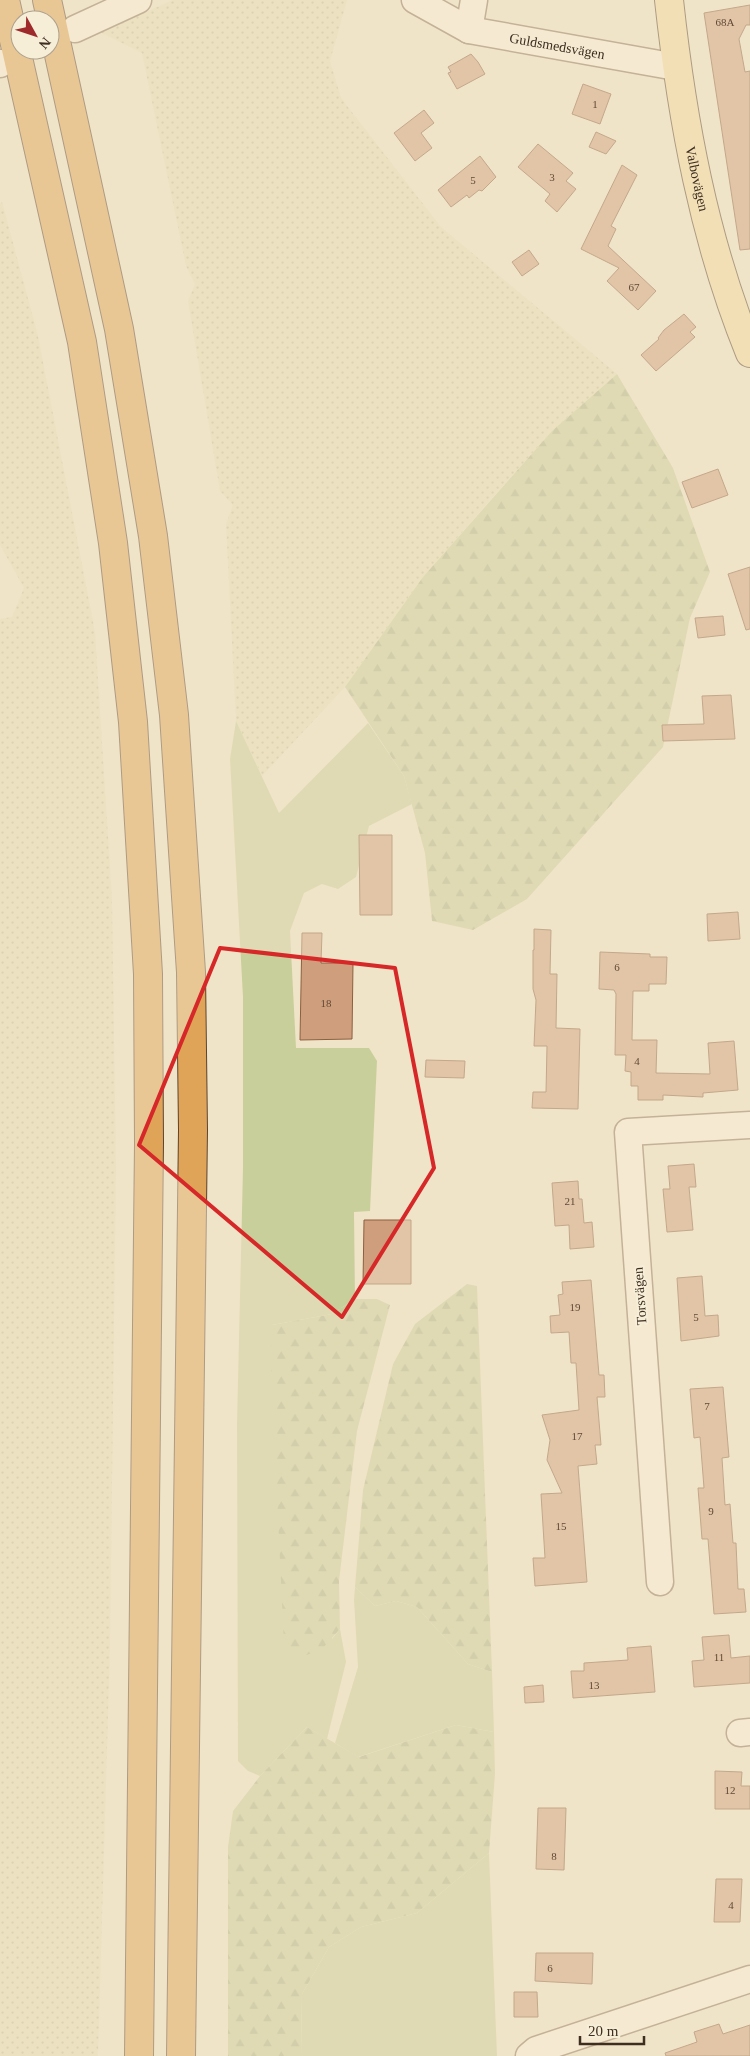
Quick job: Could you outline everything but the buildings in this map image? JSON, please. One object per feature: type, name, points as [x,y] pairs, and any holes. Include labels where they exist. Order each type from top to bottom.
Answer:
[{"type":"highway","points":[[5,0],[82,342],[113,543],[133,722],[148,974],[149,1142],[138,2056]]},
{"type":"highway","points":[[47,0],[119,329],[152,536],[174,716],[190,962],[193,1130],[181,2056]]},
{"type":"main road","name":"Valbovägen","points":[[669,0],[676,67],[696,175],[712,243],[750,353]]},
{"type":"street","points":[[75,29],[138,0]]},
{"type":"street","name":"Guldsmedsvägen","points":[[415,0],[469,30],[676,67]]},
{"type":"street","points":[[469,30],[474,0]]},
{"type":"street","name":"Torsvägen","points":[[660,1582],[628,1132],[750,1125]]},
{"type":"street","points":[[529,2056],[536,2050],[750,1979]]},
{"type":"highlighted area","points":[[220,948],[395,968],[434,1168],[342,1317],[139,1145]]},
{"type":"shaded area","points":[[173,0],[347,0],[330,61],[341,98],[441,227],[617,374],[552,431],[492,498],[423,577],[345,687],[262,776],[236,721],[226,524],[233,505],[220,491],[188,301],[195,284],[186,266],[142,53],[100,32]]},
{"type":"shaded area","points":[[2,202],[38,336],[95,632],[112,899],[116,1168],[110,1647],[98,2056],[0,2056],[0,619],[12,617],[24,588],[0,545],[0,204]]},
{"type":"green space","points":[[617,374],[673,468],[710,572],[690,618],[663,747],[527,899],[473,930],[432,921],[425,853],[404,776],[345,687],[423,577],[552,431]]},
{"type":"green space","points":[[236,721],[279,813],[368,723],[404,776],[412,804],[369,826],[356,877],[338,889],[322,884],[304,893],[290,931],[296,1048],[369,1048],[377,1061],[370,1211],[354,1212],[355,1299],[332,1314],[272,1325],[332,1639],[340,1629],[346,1662],[327,1739],[307,1727],[260,1776],[248,1771],[238,1761],[237,1424],[243,1168],[243,997],[230,759]]},
{"type":"green space","points":[[467,1284],[477,1286],[492,1672],[468,1664],[417,1607],[396,1601],[375,1606],[355,1587],[363,1490],[393,1364],[415,1324]]},
{"type":"green space","points":[[355,1299],[377,1299],[390,1305],[357,1431],[339,1581],[340,1629],[322,1649],[299,1658],[284,1644],[271,1372],[272,1325],[332,1314]]},
{"type":"green space","points":[[355,1587],[375,1606],[396,1601],[417,1607],[468,1664],[492,1672],[494,1732],[456,1725],[358,1757],[335,1743],[358,1667]]},
{"type":"green space","points":[[456,1725],[494,1732],[495,1774],[489,1853],[417,1913],[361,1927],[329,1947],[302,1994],[301,2056],[228,2056],[228,1847],[233,1811],[260,1776],[307,1727],[359,1757]]},
{"type":"green space","points":[[489,1853],[497,2056],[301,2056],[302,1994],[329,1947],[361,1927],[417,1913]]}]
